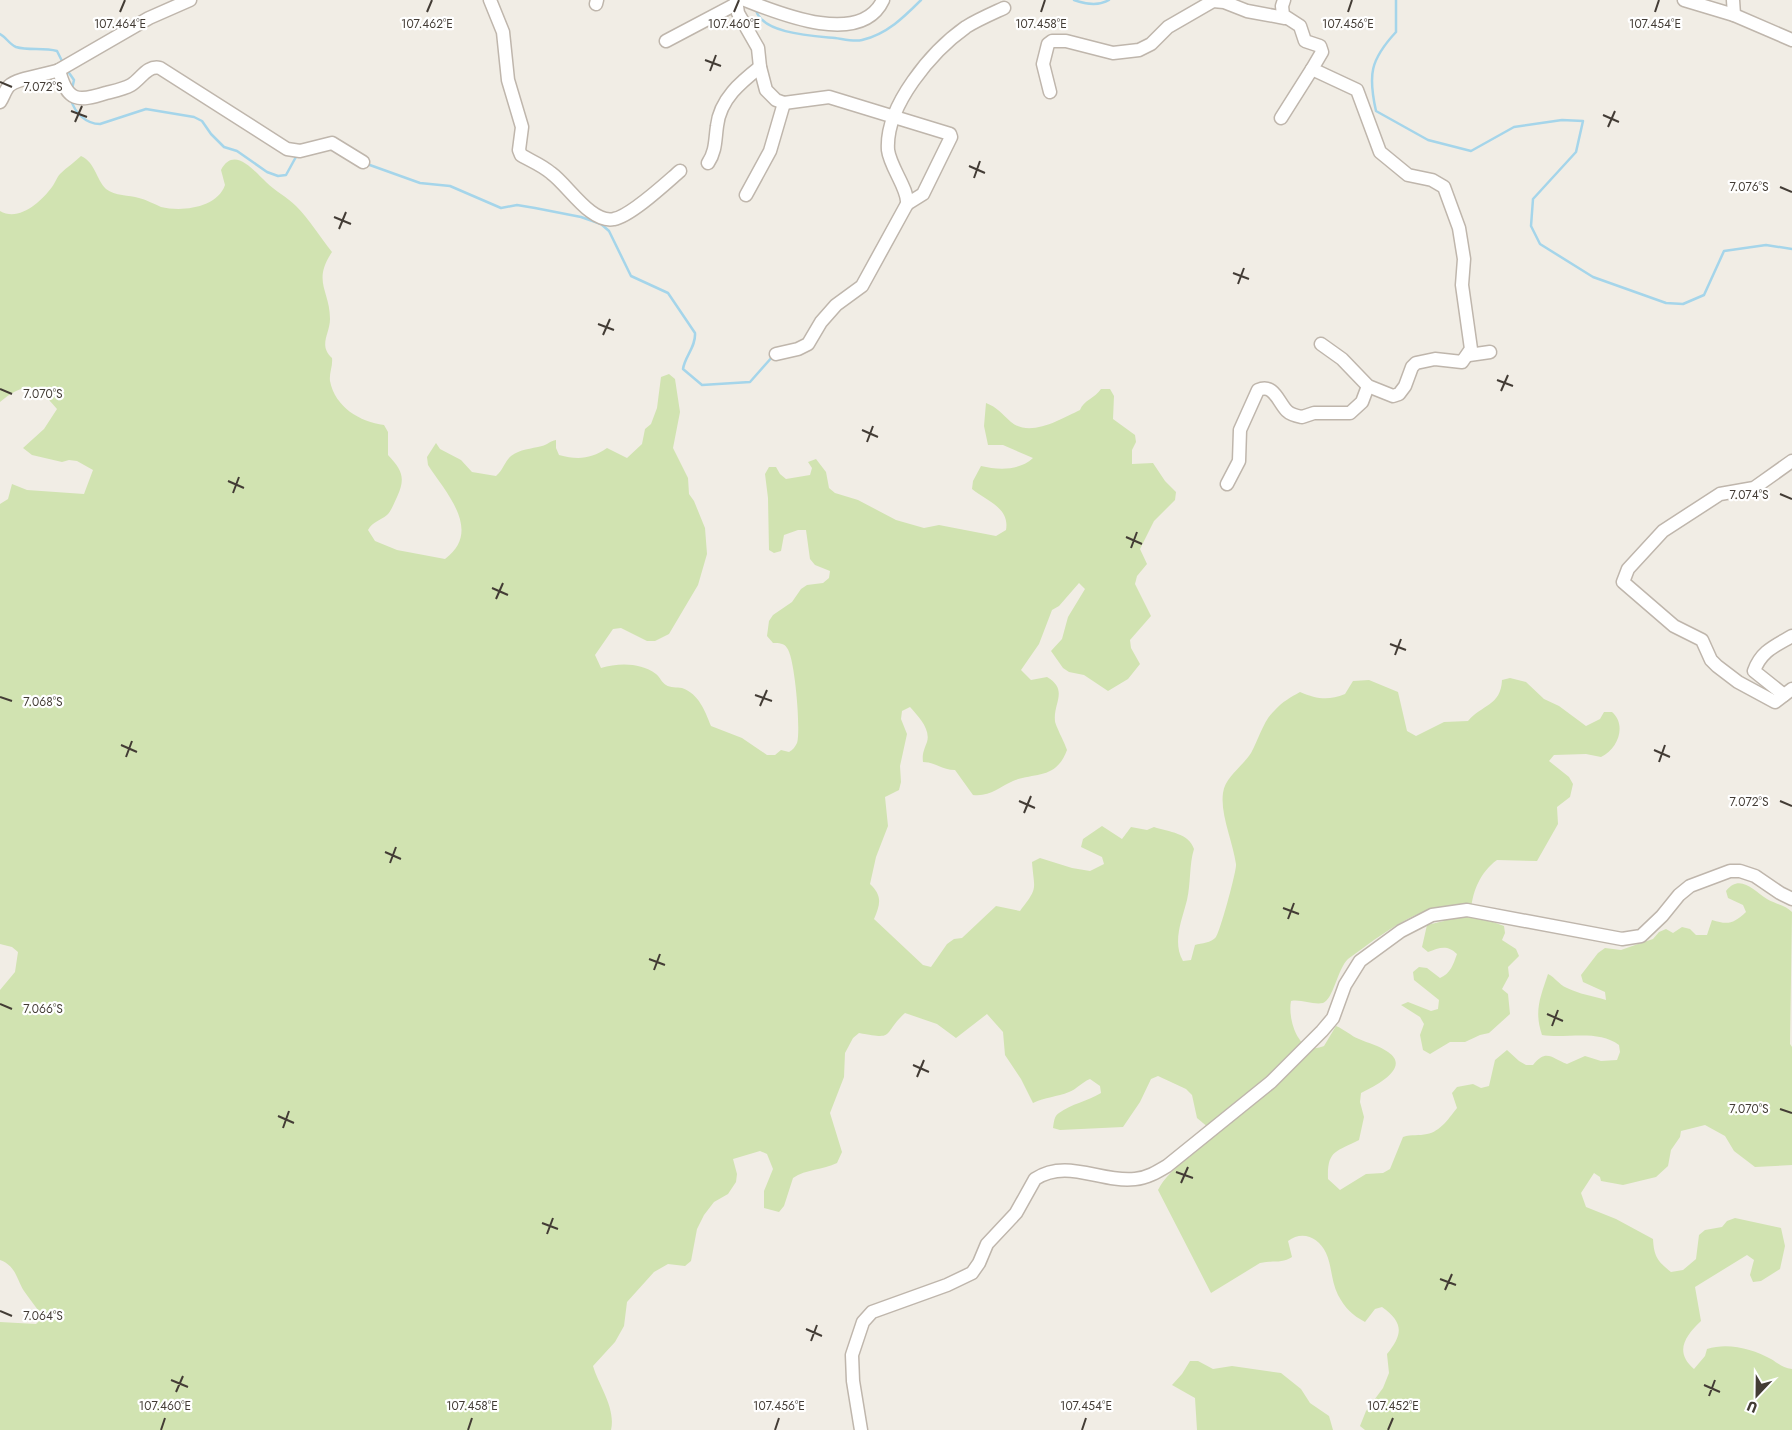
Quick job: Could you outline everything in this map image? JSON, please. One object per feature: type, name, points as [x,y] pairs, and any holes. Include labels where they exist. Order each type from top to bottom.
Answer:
[{"type":"street","points":[[1,104],[5,91],[15,82],[43,76],[59,70],[149,18],[190,0]]},
{"type":"street","points":[[490,0],[503,32],[508,80],[522,127],[519,150],[521,155],[550,172],[591,212],[608,220],[622,217],[680,171]]},
{"type":"street","points":[[666,40],[739,1],[761,6],[800,20],[849,23],[868,18],[877,11],[883,0]]},
{"type":"street","points":[[1284,0],[1282,10],[1285,18]]},
{"type":"street","points":[[1684,0],[1734,15],[1792,40]]},
{"type":"street","points":[[1733,0],[1734,15]]},
{"type":"street","points":[[739,1],[738,14],[758,48],[760,67],[771,97],[784,103],[819,96],[830,97],[950,134],[951,137],[923,194],[907,204]]},
{"type":"street","points":[[1050,92],[1043,64],[1048,44],[1052,41],[1066,41],[1113,52],[1139,50],[1151,44],[1168,28],[1212,1],[1224,2],[1247,11],[1285,18],[1300,26],[1305,41],[1321,49],[1312,69],[1281,118]]},
{"type":"street","points":[[776,354],[798,350],[808,344],[821,322],[836,305],[862,286],[907,204],[907,198],[896,176],[888,153],[893,116],[917,74],[948,42],[966,27],[1004,8]]},
{"type":"street","points":[[708,163],[717,141],[719,118],[730,95],[760,67]]},
{"type":"street","points":[[59,70],[65,88],[74,98],[83,100],[129,86],[150,69],[160,68],[287,149],[300,151],[332,143],[363,162]]},
{"type":"street","points":[[1312,69],[1357,90],[1377,147],[1386,158],[1414,178],[1432,180],[1444,187],[1459,228],[1463,251],[1462,285],[1471,350],[1469,355]]},
{"type":"street","points":[[746,195],[770,151],[784,103]]},
{"type":"street","points":[[1321,344],[1342,360],[1368,386],[1396,396],[1405,386],[1412,367],[1416,363],[1441,359],[1459,363],[1469,355],[1490,352]]},
{"type":"street","points":[[1227,484],[1239,461],[1240,430],[1258,390],[1263,388],[1271,390],[1287,411],[1302,418],[1314,413],[1350,413],[1362,402],[1368,386]]},
{"type":"street","points":[[1792,461],[1754,488],[1720,494],[1663,531],[1628,569],[1623,581],[1625,585],[1674,626],[1700,639],[1711,660],[1734,679],[1775,702],[1788,692],[1754,671],[1762,656],[1770,647],[1792,636]]},
{"type":"street","points":[[861,1430],[862,1422],[853,1381],[852,1355],[861,1327],[867,1316],[881,1308],[947,1285],[972,1273],[979,1263],[987,1244],[1016,1213],[1035,1179],[1047,1172],[1067,1170],[1133,1179],[1154,1174],[1167,1166],[1271,1082],[1322,1031],[1333,1018],[1345,985],[1360,961],[1402,931],[1432,915],[1467,910],[1606,938],[1632,938],[1641,936],[1654,924],[1678,895],[1690,886],[1734,870],[1755,876],[1780,893],[1792,898]]},
{"type":"green space","points":[[81,156],[89,162],[106,189],[118,194],[142,199],[161,207],[179,209],[198,206],[215,199],[225,185],[221,170],[226,163],[238,160],[250,167],[292,203],[305,217],[332,252],[323,271],[323,279],[330,319],[325,344],[332,358],[330,381],[333,390],[343,406],[350,412],[366,421],[384,425],[388,432],[388,455],[397,465],[401,474],[400,490],[390,511],[368,530],[375,541],[397,550],[445,559],[456,548],[461,536],[458,512],[428,465],[427,457],[436,443],[440,449],[461,460],[472,472],[496,476],[514,454],[556,440],[556,448],[559,455],[584,458],[607,448],[627,458],[642,444],[645,429],[651,424],[657,408],[661,377],[669,374],[675,379],[680,412],[673,448],[688,478],[689,494],[694,501],[705,528],[707,554],[698,585],[669,634],[655,641],[647,641],[621,628],[613,629],[595,655],[601,668],[615,665],[643,667],[656,674],[668,686],[688,691],[701,704],[711,726],[742,738],[767,755],[775,755],[781,750],[789,752],[797,743],[798,736],[795,679],[790,654],[784,645],[773,643],[767,636],[769,621],[773,615],[792,602],[801,589],[807,585],[823,583],[829,578],[830,571],[815,565],[810,559],[806,530],[798,530],[784,535],[781,551],[774,553],[769,550],[768,498],[765,474],[769,467],[776,467],[786,479],[810,475],[812,468],[808,462],[816,459],[826,472],[829,488],[835,493],[858,500],[896,520],[924,528],[939,525],[996,536],[1006,530],[1004,516],[996,506],[972,489],[973,481],[981,466],[994,468],[1015,467],[1033,458],[1003,445],[988,445],[984,426],[986,403],[1019,426],[1036,428],[1055,422],[1080,410],[1101,389],[1110,389],[1114,396],[1113,419],[1135,435],[1136,442],[1132,450],[1132,464],[1153,463],[1165,481],[1176,492],[1175,500],[1154,521],[1140,549],[1147,564],[1137,576],[1135,584],[1151,616],[1130,640],[1131,648],[1140,664],[1128,679],[1108,691],[1084,675],[1069,672],[1063,668],[1051,651],[1062,639],[1068,617],[1085,589],[1079,583],[1059,606],[1052,610],[1039,644],[1021,670],[1031,680],[1047,677],[1057,687],[1059,692],[1055,721],[1067,750],[1062,760],[1051,771],[1021,778],[994,791],[979,795],[973,795],[955,770],[923,762],[923,754],[928,737],[927,732],[920,719],[910,707],[902,711],[901,719],[907,734],[900,766],[901,782],[899,790],[885,797],[888,826],[876,857],[870,884],[879,897],[878,909],[874,919],[923,965],[931,967],[947,944],[954,939],[962,938],[996,906],[1020,911],[1034,888],[1032,862],[1040,858],[1072,868],[1090,871],[1104,864],[1102,857],[1081,847],[1083,839],[1102,826],[1122,839],[1131,827],[1147,830],[1154,827],[1183,836],[1191,844],[1194,849],[1178,946],[1183,961],[1191,960],[1195,945],[1209,942],[1218,933],[1236,869],[1223,810],[1224,787],[1248,758],[1271,714],[1284,702],[1300,692],[1317,698],[1333,698],[1345,694],[1353,681],[1369,680],[1398,692],[1407,731],[1416,736],[1444,722],[1468,721],[1494,700],[1501,689],[1502,680],[1510,678],[1526,682],[1544,699],[1559,706],[1586,726],[1600,719],[1604,712],[1612,712],[1617,717],[1620,730],[1616,743],[1607,753],[1601,757],[1586,754],[1554,755],[1549,761],[1569,777],[1573,784],[1570,797],[1557,807],[1558,824],[1537,861],[1497,860],[1481,877],[1475,891],[1471,914],[1504,926],[1505,933],[1502,940],[1516,949],[1519,956],[1508,967],[1509,976],[1502,989],[1508,994],[1510,1014],[1489,1033],[1465,1042],[1450,1042],[1430,1054],[1423,1050],[1420,1035],[1424,1024],[1420,1017],[1401,1005],[1408,1002],[1431,1011],[1438,1009],[1439,1000],[1414,980],[1413,972],[1419,967],[1427,968],[1440,978],[1447,974],[1453,965],[1457,954],[1450,949],[1443,948],[1428,952],[1422,947],[1427,925],[1444,921],[1446,910],[1444,907],[1419,913],[1381,935],[1348,959],[1341,969],[1327,1001],[1315,1003],[1291,1001],[1290,1007],[1294,1029],[1297,1036],[1306,1046],[1318,1048],[1324,1046],[1336,1026],[1356,1038],[1385,1050],[1394,1058],[1396,1064],[1382,1082],[1361,1093],[1360,1102],[1364,1117],[1359,1140],[1334,1153],[1329,1162],[1328,1179],[1340,1190],[1366,1174],[1383,1173],[1390,1169],[1403,1137],[1432,1133],[1440,1127],[1457,1108],[1452,1093],[1457,1087],[1473,1084],[1481,1088],[1489,1086],[1495,1060],[1507,1050],[1526,1065],[1533,1065],[1546,1056],[1567,1064],[1585,1056],[1601,1061],[1617,1060],[1620,1052],[1619,1045],[1611,1040],[1592,1036],[1542,1035],[1538,1011],[1548,974],[1561,985],[1572,990],[1606,1000],[1605,992],[1583,982],[1581,975],[1598,953],[1605,948],[1621,950],[1653,939],[1659,932],[1666,929],[1673,933],[1682,927],[1690,929],[1696,935],[1707,935],[1712,920],[1722,923],[1730,922],[1746,912],[1743,905],[1728,898],[1726,891],[1736,884],[1747,885],[1767,899],[1792,912],[1790,1044],[1792,1047],[1792,1165],[1755,1167],[1734,1151],[1725,1136],[1705,1125],[1681,1131],[1680,1137],[1671,1150],[1668,1166],[1656,1177],[1623,1185],[1601,1181],[1600,1177],[1594,1173],[1581,1193],[1586,1207],[1616,1219],[1653,1239],[1657,1258],[1671,1272],[1683,1270],[1696,1259],[1699,1235],[1705,1230],[1722,1227],[1727,1221],[1735,1218],[1781,1228],[1785,1246],[1780,1269],[1761,1281],[1753,1282],[1750,1275],[1754,1260],[1747,1255],[1695,1287],[1701,1321],[1686,1338],[1683,1350],[1688,1363],[1694,1369],[1705,1356],[1707,1349],[1732,1346],[1756,1352],[1784,1367],[1792,1369],[1792,1430],[1365,1430],[1360,1426],[1366,1411],[1383,1388],[1389,1373],[1387,1354],[1396,1340],[1399,1329],[1394,1318],[1382,1307],[1375,1309],[1365,1322],[1349,1311],[1336,1290],[1328,1258],[1323,1247],[1315,1239],[1304,1236],[1288,1241],[1292,1257],[1260,1263],[1211,1293],[1158,1190],[1177,1167],[1215,1133],[1197,1118],[1192,1095],[1186,1089],[1158,1076],[1151,1079],[1140,1102],[1123,1127],[1060,1130],[1053,1128],[1054,1119],[1057,1114],[1101,1093],[1100,1086],[1090,1079],[1069,1092],[1033,1103],[1021,1079],[1005,1055],[1003,1032],[987,1014],[956,1038],[937,1024],[905,1013],[884,1036],[859,1033],[853,1038],[845,1053],[844,1077],[830,1113],[842,1152],[837,1163],[803,1173],[793,1178],[784,1206],[779,1212],[764,1208],[764,1191],[773,1169],[767,1154],[760,1151],[733,1159],[737,1174],[736,1182],[728,1194],[714,1202],[704,1215],[697,1229],[691,1261],[685,1266],[668,1264],[654,1272],[627,1302],[624,1326],[615,1342],[593,1366],[609,1405],[612,1422],[611,1430],[0,1430],[0,1322],[36,1324],[43,1317],[24,1291],[13,1269],[0,1260],[0,990],[15,972],[18,952],[12,947],[0,944],[0,504],[8,499],[12,484],[27,490],[84,494],[93,470],[77,461],[69,460],[62,462],[32,455],[23,448],[44,429],[57,409],[37,390],[24,388],[17,390],[0,402],[0,211],[7,214],[15,214],[29,209],[42,199],[60,174]]},
{"type":"green space","points":[[1190,1361],[1198,1361],[1213,1369],[1232,1366],[1281,1373],[1301,1389],[1310,1403],[1329,1416],[1333,1430],[1197,1430],[1195,1398],[1172,1385]]},
{"type":"waterway","points":[[756,10],[760,18],[778,29],[802,35],[859,41],[887,29],[921,0]]},
{"type":"waterway","points":[[1074,0],[1092,4],[1109,0]]},
{"type":"waterway","points":[[1396,0],[1396,32],[1381,51],[1373,68],[1372,87],[1376,111],[1428,140],[1471,151],[1514,127],[1562,120],[1583,121],[1576,152],[1533,199],[1531,226],[1540,244],[1593,277],[1666,303],[1683,304],[1704,295],[1724,251],[1766,245],[1792,249]]},
{"type":"waterway","points":[[0,34],[16,47],[57,51],[63,63]]},
{"type":"waterway","points":[[67,70],[74,80],[72,89]]},
{"type":"waterway","points":[[71,100],[75,109],[82,117],[95,124],[146,109],[194,117],[202,121],[211,134],[224,147],[237,151],[267,172],[278,176],[286,175],[297,155]]},
{"type":"waterway","points":[[367,164],[420,183],[450,186],[501,208],[517,205],[581,217],[601,224],[609,231],[631,276],[668,293],[695,333],[694,343],[683,369],[702,385],[750,382],[773,356]]}]
